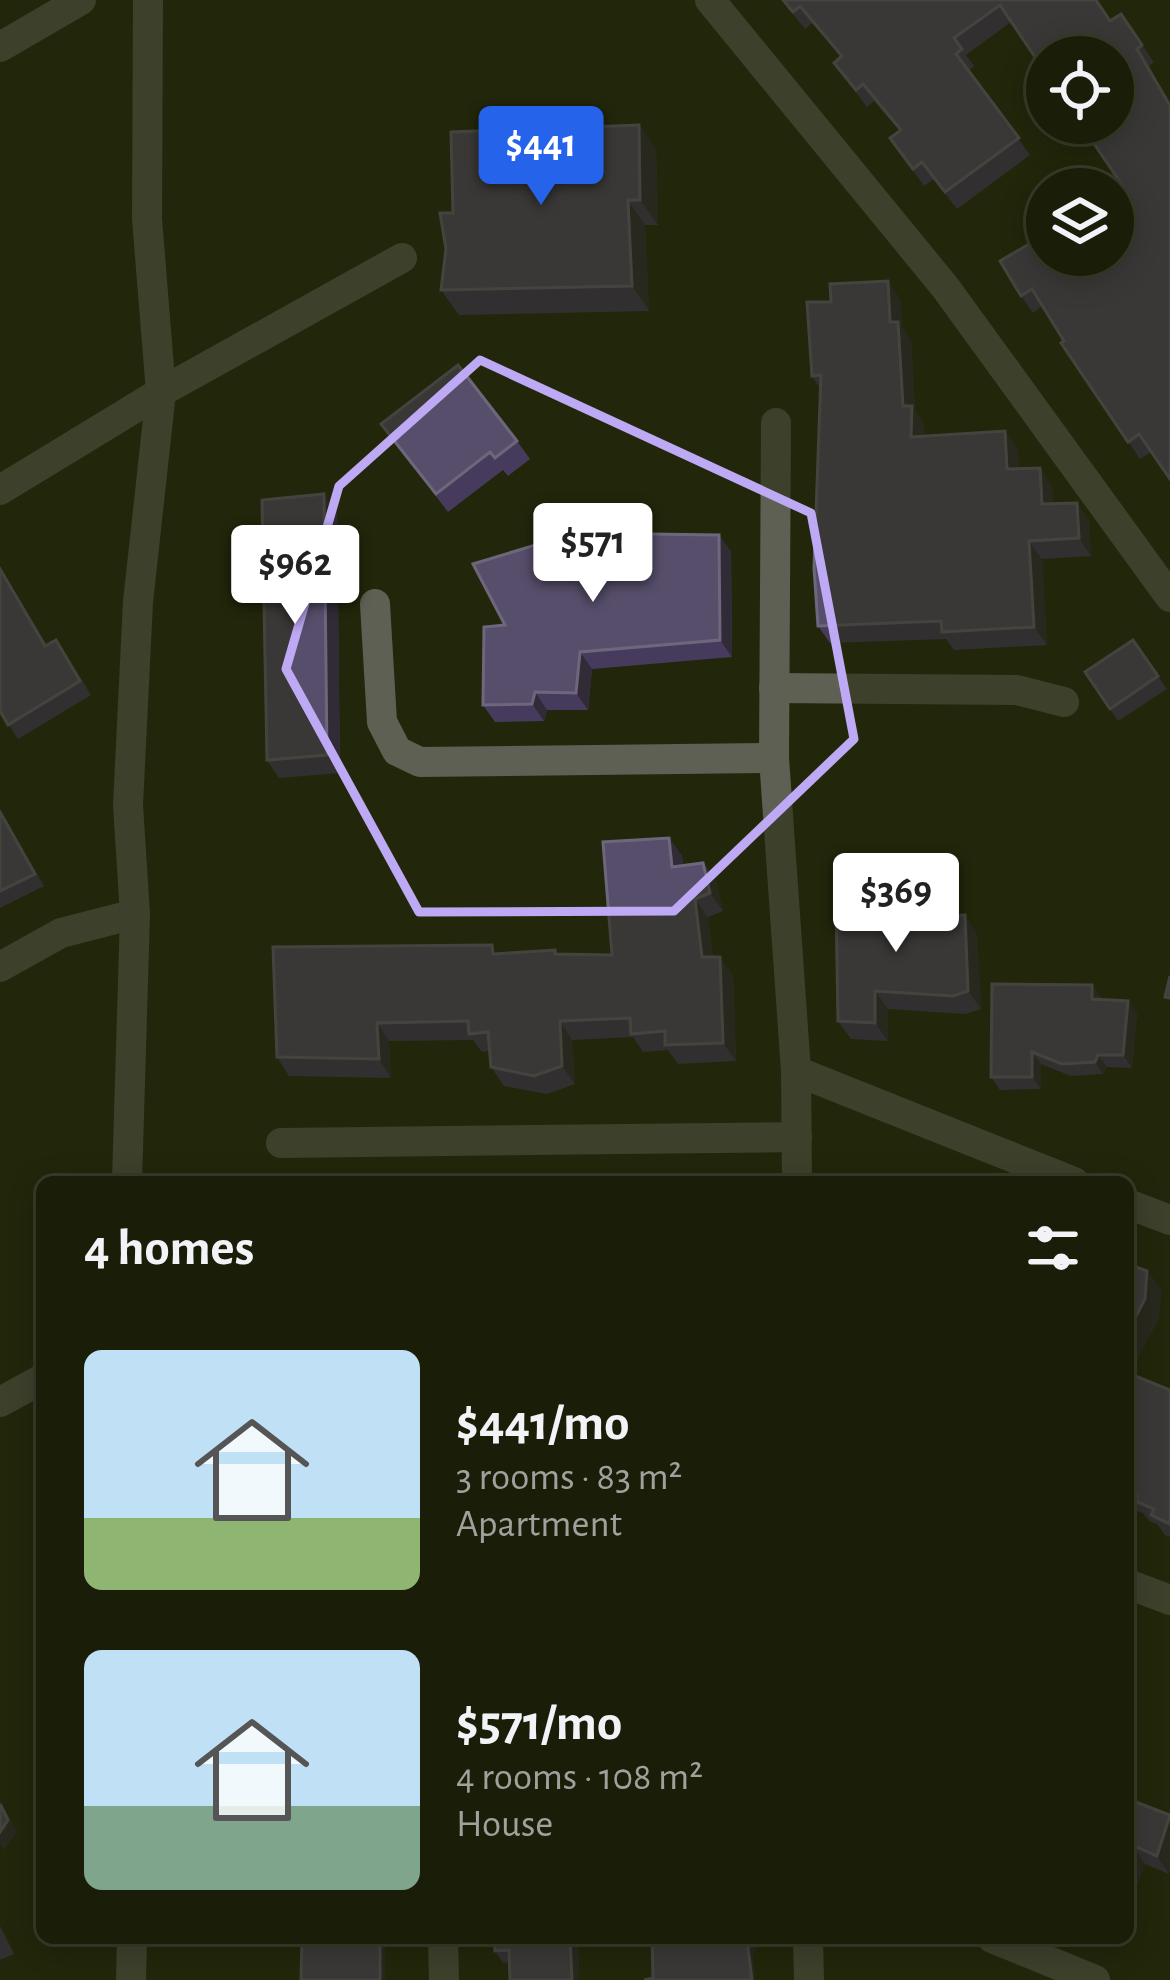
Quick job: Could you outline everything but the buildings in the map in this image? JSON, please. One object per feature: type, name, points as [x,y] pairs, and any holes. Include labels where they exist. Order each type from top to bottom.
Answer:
[{"type":"street","points":[[0,47],[81,0]]},
{"type":"street","points":[[127,1176],[135,914],[128,805],[138,602],[161,392],[147,219],[148,0]]},
{"type":"street","points":[[710,0],[945,287],[1170,598]]},
{"type":"street","points":[[0,490],[161,392],[402,258]]},
{"type":"street","points":[[776,423],[774,758],[796,1071],[797,1176]]},
{"type":"street","points":[[375,604],[382,722],[397,751],[420,762],[774,758]]},
{"type":"street","points":[[775,688],[1016,690],[1064,702]]},
{"type":"street","points":[[0,967],[61,933],[135,914]]},
{"type":"street","points":[[796,1071],[1059,1176]]},
{"type":"street","points":[[281,1143],[797,1137]]},
{"type":"street","points":[[1134,1206],[1170,1220]]},
{"type":"street","points":[[0,1402],[36,1381]]},
{"type":"street","points":[[1134,1586],[1170,1600]]},
{"type":"street","points":[[131,1980],[132,1944]]},
{"type":"street","points":[[443,1944],[444,1980]]},
{"type":"street","points":[[808,1944],[809,1980]]},
{"type":"street","points":[[1007,1944],[1095,1980]]},
{"type":"highlighted area","points":[[480,360],[811,513],[854,739],[674,911],[419,912],[286,669],[339,486]]}]
